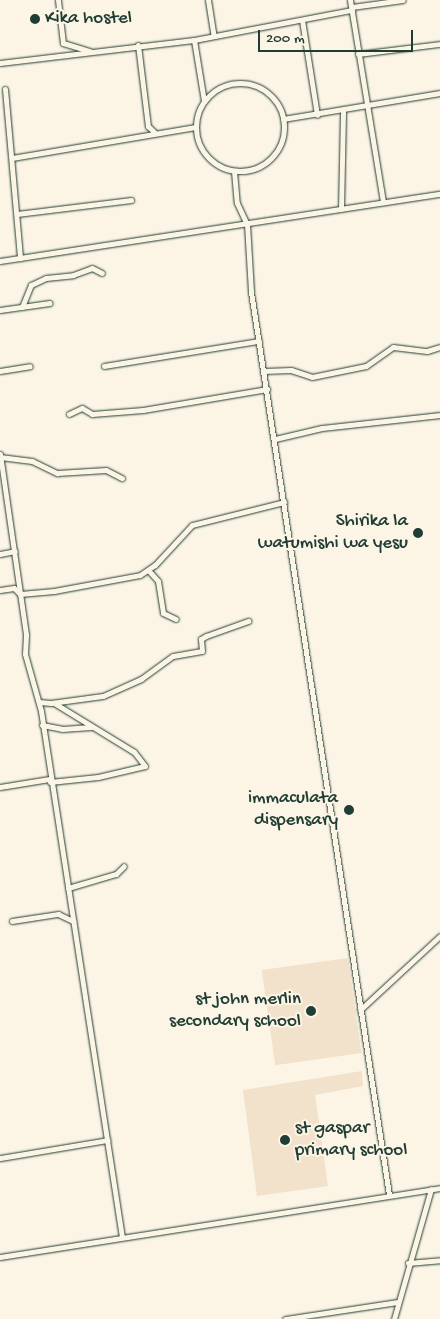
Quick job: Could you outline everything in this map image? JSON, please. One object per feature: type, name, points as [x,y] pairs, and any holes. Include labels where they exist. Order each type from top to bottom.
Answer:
[{"type":"street","points":[[58,0],[63,43],[92,52]]},
{"type":"street","points":[[60,8],[62,0]]},
{"type":"street","points":[[208,0],[214,36]]},
{"type":"street","points":[[350,0],[358,54],[369,105],[382,202]]},
{"type":"street","points":[[0,63],[138,45],[194,40],[302,20],[352,8],[403,0]]},
{"type":"street","points":[[302,20],[317,115]]},
{"type":"street","points":[[194,40],[204,101],[195,127],[204,153],[217,165],[234,171],[253,170],[269,161],[280,146],[283,120],[281,110],[270,95],[254,86],[236,83],[218,89],[204,101]]},
{"type":"street","points":[[358,54],[440,44]]},
{"type":"street","points":[[138,45],[148,126],[145,134]]},
{"type":"street","points":[[5,89],[18,214],[20,258]]},
{"type":"street","points":[[283,120],[440,93]]},
{"type":"street","points":[[341,209],[343,111]]},
{"type":"street","points":[[148,126],[155,133]]},
{"type":"street","points":[[12,158],[195,127]]},
{"type":"street","points":[[234,171],[237,203],[247,224],[248,272],[276,438],[284,502],[389,1195]]},
{"type":"street","points":[[0,260],[440,194]]},
{"type":"street","points":[[18,214],[131,200]]},
{"type":"street","points":[[22,307],[32,285],[46,278],[73,275],[92,268],[102,273]]},
{"type":"street","points":[[0,310],[50,303]]},
{"type":"street","points":[[104,366],[259,341]]},
{"type":"street","points":[[264,371],[291,370],[312,378],[366,366],[393,347],[432,351],[440,347]]},
{"type":"street","points":[[0,371],[30,366]]},
{"type":"street","points":[[69,414],[82,408],[92,414],[143,410],[267,389]]},
{"type":"street","points":[[276,438],[322,428],[440,415]]},
{"type":"street","points":[[122,478],[106,470],[57,473],[32,461],[0,455],[26,635],[25,654],[39,702],[122,1237]]},
{"type":"street","points":[[20,594],[129,578],[149,570],[192,525],[284,502]]},
{"type":"street","points":[[0,510],[8,509]]},
{"type":"street","points":[[0,554],[15,550]]},
{"type":"street","points":[[149,570],[158,582],[163,613],[176,619]]},
{"type":"street","points":[[0,590],[14,588],[20,594]]},
{"type":"street","points":[[39,702],[53,703],[103,696],[114,688],[131,684],[173,656],[202,651],[202,639],[206,636],[248,620]]},
{"type":"street","points":[[0,787],[50,780],[98,777],[145,766],[134,752],[91,726],[70,710],[53,703]]},
{"type":"street","points":[[42,725],[62,729],[91,726]]},
{"type":"street","points":[[68,888],[116,874],[124,866]]},
{"type":"street","points":[[12,921],[58,914],[73,921]]},
{"type":"street","points":[[360,1010],[440,936]]},
{"type":"street","points":[[0,1158],[107,1140]]},
{"type":"street","points":[[0,1257],[440,1188]]},
{"type":"street","points":[[394,1319],[408,1263],[431,1189]]},
{"type":"street","points":[[408,1263],[440,1260]]},
{"type":"street","points":[[285,1319],[397,1302]]},
{"type":"shaded area","name":"st john merlin secondary school","points":[[348,958],[361,1053],[275,1065],[262,970]]},
{"type":"shaded area","name":"st gaspar primary school","points":[[362,1071],[363,1086],[315,1095],[328,1186],[257,1196],[243,1090]]},
{"type":"place","name":"Kika hostel","points":[[35,19]]},
{"type":"place","name":"Shirika la watumishi wa yesu","points":[[418,533]]},
{"type":"place","name":"immaculata dispensary","points":[[349,810]]},
{"type":"place","name":"st john merlin secondary school","points":[[311,1011]]},
{"type":"place","name":"st gaspar primary school","points":[[285,1140]]}]
